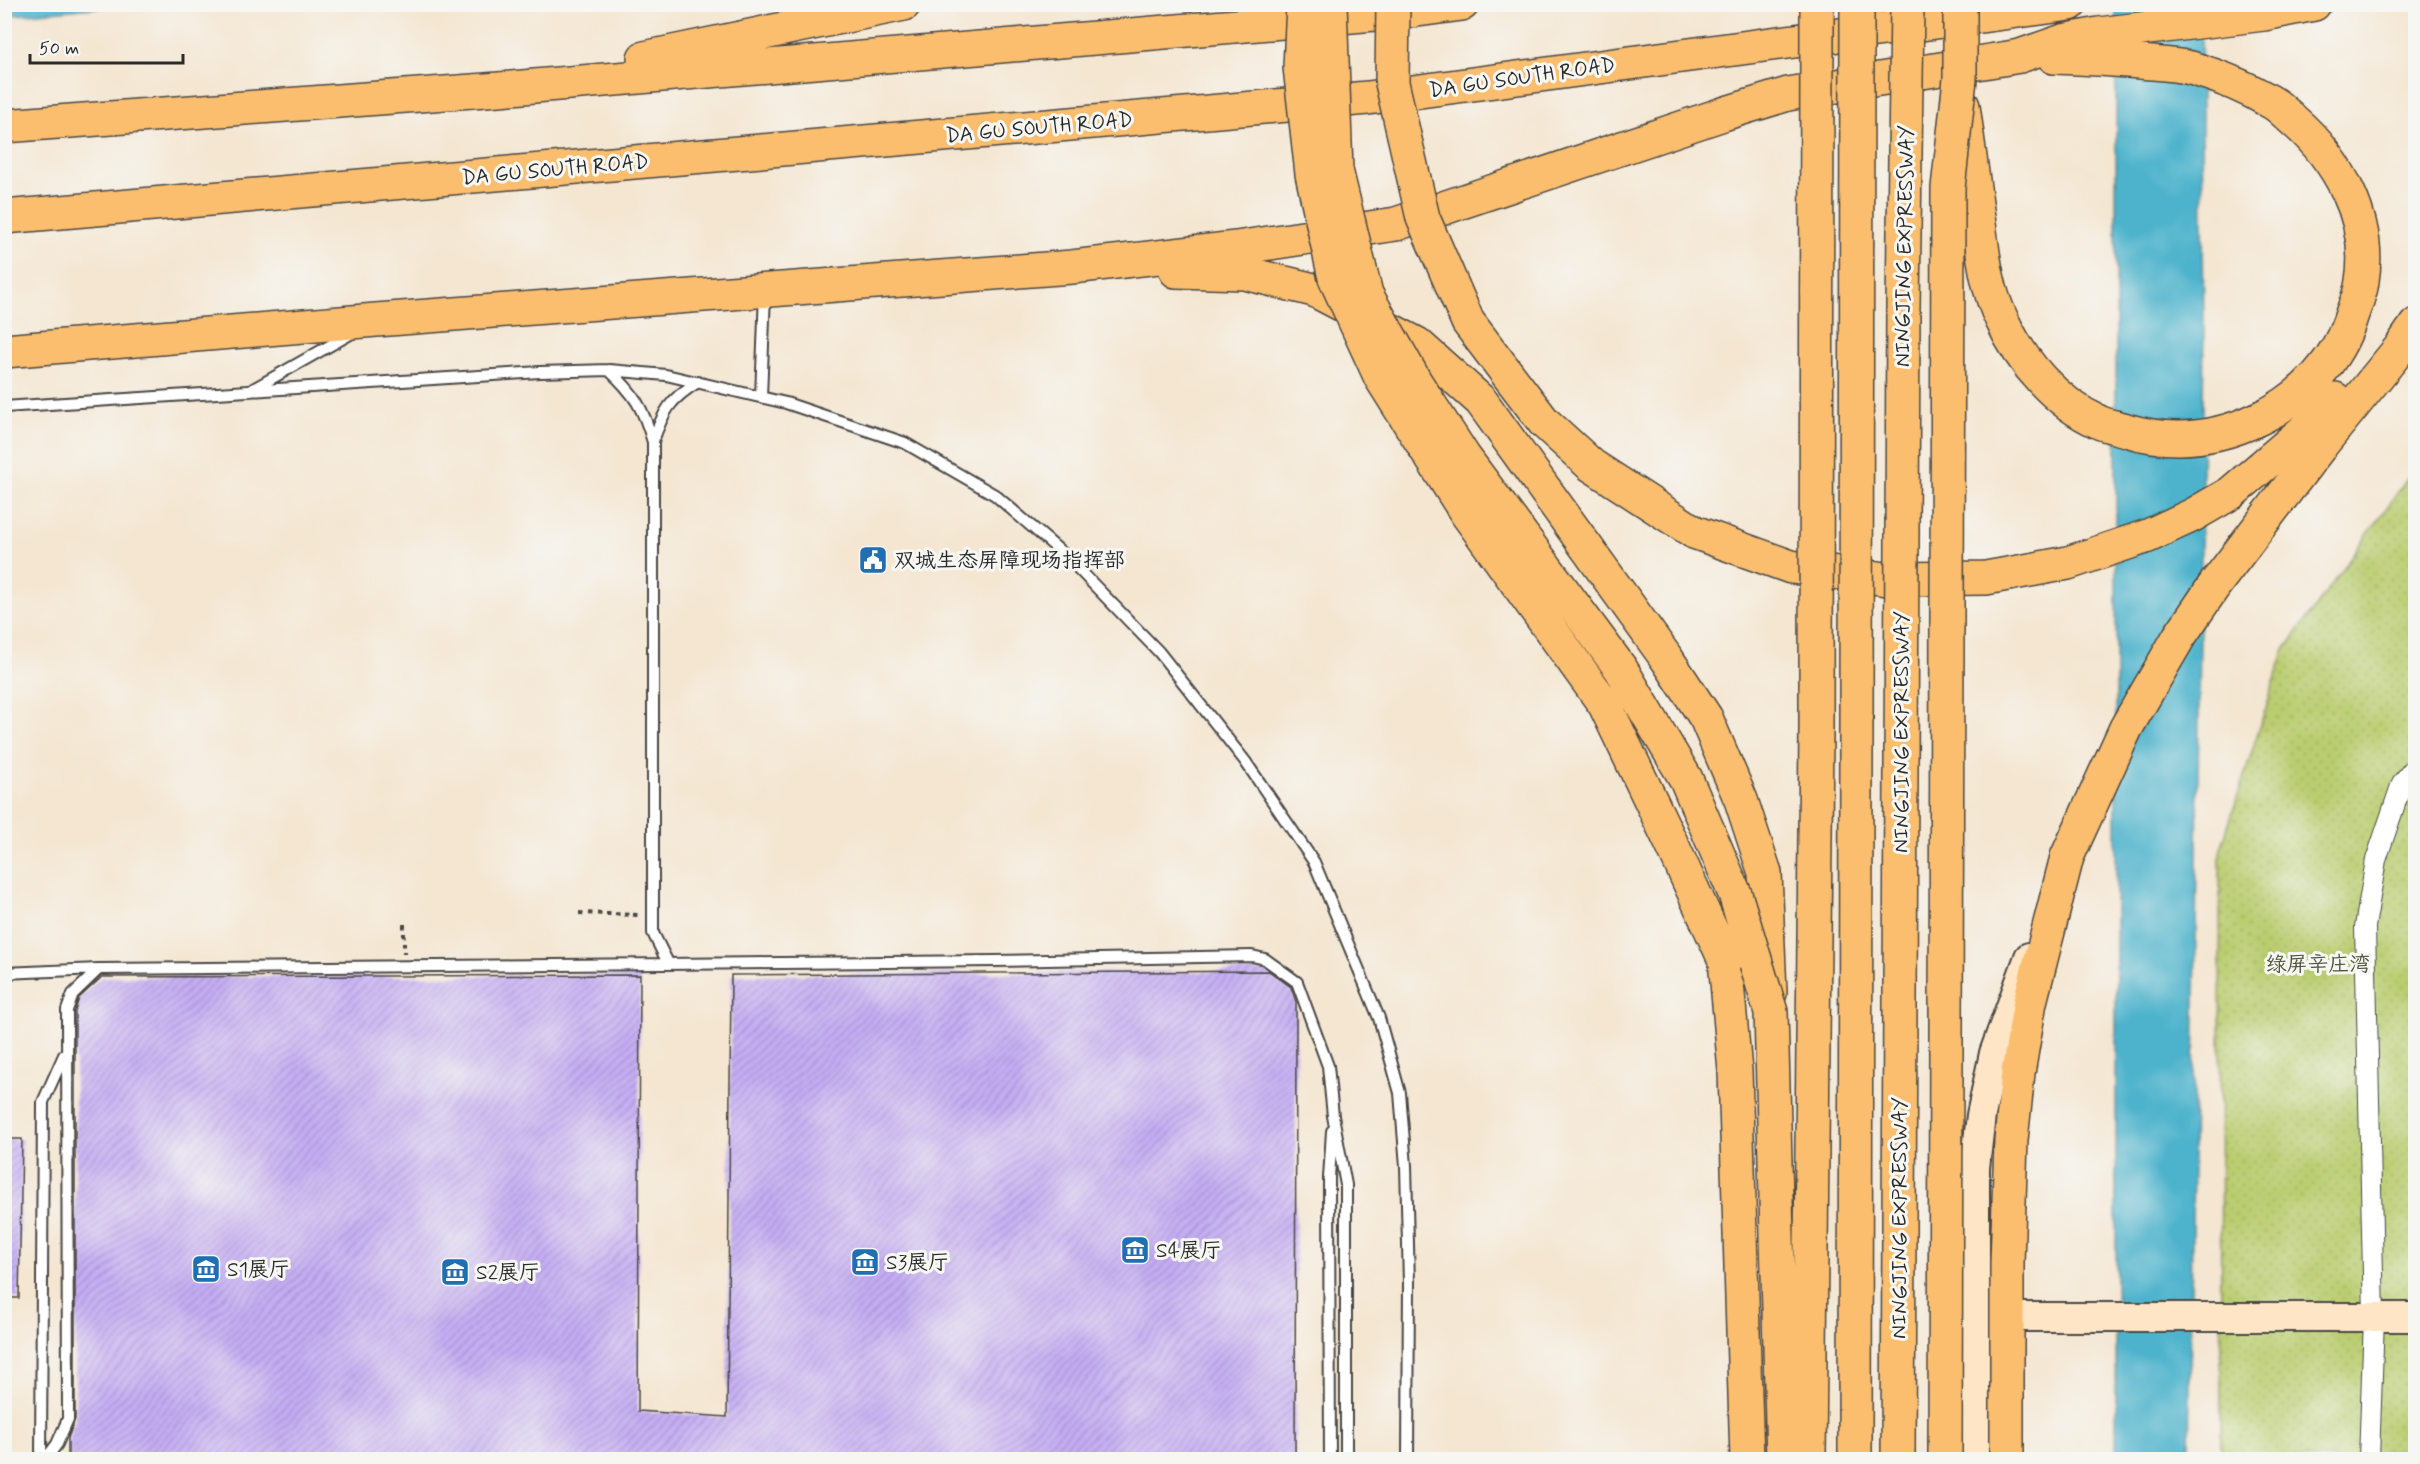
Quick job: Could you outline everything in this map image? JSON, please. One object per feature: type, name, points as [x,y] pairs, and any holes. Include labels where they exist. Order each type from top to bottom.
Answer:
[{"type":"highway","points":[[499,88],[904,4]]},
{"type":"highway","points":[[1303,4],[1300,67],[1312,174],[1335,278],[1381,378],[1465,511],[1605,705],[1725,960],[1735,1071],[1747,1460]]},
{"type":"highway","points":[[1330,4],[1336,170],[1366,294],[1416,383],[1458,448],[1621,669],[1686,779],[1735,894],[1771,1012]]},
{"type":"highway","points":[[1393,4],[1392,83],[1423,218],[1468,322],[1552,429],[1590,465],[1694,532],[1791,567],[1887,579],[1986,578],[2068,563],[2137,540],[2193,515],[2231,493],[2314,422],[2353,380],[2415,306]]},
{"type":"highway","points":[[4,126],[499,88],[1386,13],[1462,4]]},
{"type":"highway","points":[[1809,1460],[1816,743],[1817,4]]},
{"type":"highway","name":"NINGJING EXPRESSWAY","points":[[1855,1460],[1857,4]]},
{"type":"highway","name":"NINGJING EXPRESSWAY","points":[[1898,1460],[1903,333],[1907,4]]},
{"type":"highway","points":[[1945,1460],[1948,200],[1960,79],[1960,4]]},
{"type":"highway","points":[[4,351],[1072,267],[1236,248],[1396,224],[1788,94],[2019,56],[2100,46],[2314,4]]},
{"type":"highway","name":"DA GU SOUTH ROAD","points":[[4,217],[1368,98],[2057,6]]},
{"type":"highway","points":[[1960,79],[1987,279],[2001,318],[2020,354],[2044,383],[2071,405],[2098,422],[2144,435],[2179,438],[2212,436],[2242,427],[2272,412],[2304,390],[2330,362],[2349,324],[2362,282],[2363,247],[2354,202],[2335,166],[2307,132],[2272,102],[2225,80],[2188,67],[2100,46]]},
{"type":"highway","points":[[1072,267],[1245,273],[1314,290],[1417,344],[1481,401],[1667,659],[1706,718],[1741,800],[1765,873],[1783,1460]]},
{"type":"highway","points":[[2007,1460],[2011,1140],[2030,1002],[2067,856],[2126,728],[2179,637],[2216,583],[2401,347],[2415,325]]},
{"type":"street","points":[[2369,1460],[2374,1317],[2365,927],[2376,860],[2402,783],[2415,766]]},
{"type":"street","points":[[1975,1460],[1975,1168],[1982,1115],[1994,1053],[2067,856]]},
{"type":"street","points":[[2007,1317],[2415,1317]]},
{"type":"lane","points":[[761,397],[765,290]]},
{"type":"lane","points":[[250,391],[376,320]]},
{"type":"lane","points":[[4,407],[609,370],[666,375],[786,403],[905,443],[995,495],[1066,557],[1159,652],[1245,761],[1314,862],[1379,1018],[1400,1094],[1406,1166],[1409,1283],[1406,1458]]},
{"type":"lane","points":[[609,370],[629,389],[645,414],[653,441],[653,933],[668,963]]},
{"type":"lane","points":[[653,441],[668,404],[679,393],[698,382]]},
{"type":"lane","points":[[4,973],[99,969],[404,965],[994,961],[1252,956],[1266,959],[1298,982],[1328,1066],[1333,1116],[1346,1185],[1346,1460]]},
{"type":"lane","points":[[43,1460],[57,1444],[68,1419],[67,1010],[73,994],[99,969]]},
{"type":"lane","points":[[43,1460],[43,1102],[67,1049]]},
{"type":"lane","points":[[1330,1460],[1329,1178],[1333,1116]]},
{"type":"path","points":[[579,913],[653,916]]},
{"type":"path","points":[[404,924],[404,965]]},
{"type":"green space","name":"绿屏辛庄湾","points":[[2415,468],[2415,1459],[2221,1459],[2220,852],[2284,651]]},
{"type":"water","points":[[5,4],[128,4],[128,5],[5,16]]},
{"type":"water","points":[[2116,5],[2201,5],[2204,337],[2189,1459],[2116,1459]]},
{"type":"building","points":[[1269,971],[1291,987],[1296,1002],[1295,1460],[68,1460],[68,1438],[75,1419],[75,1011],[79,998],[102,977],[640,975],[638,1411],[727,1417],[731,975]]},
{"type":"building","points":[[4,1139],[22,1139],[19,1298],[4,1298]]},
{"type":"place","name":"双城生态屏障现场指挥部","points":[[873,560]]},
{"type":"place","name":"S4展厅","points":[[1135,1250]]},
{"type":"place","name":"S3展厅","points":[[865,1262]]},
{"type":"place","name":"S1展厅","points":[[206,1269]]},
{"type":"place","name":"S2展厅","points":[[455,1272]]}]
